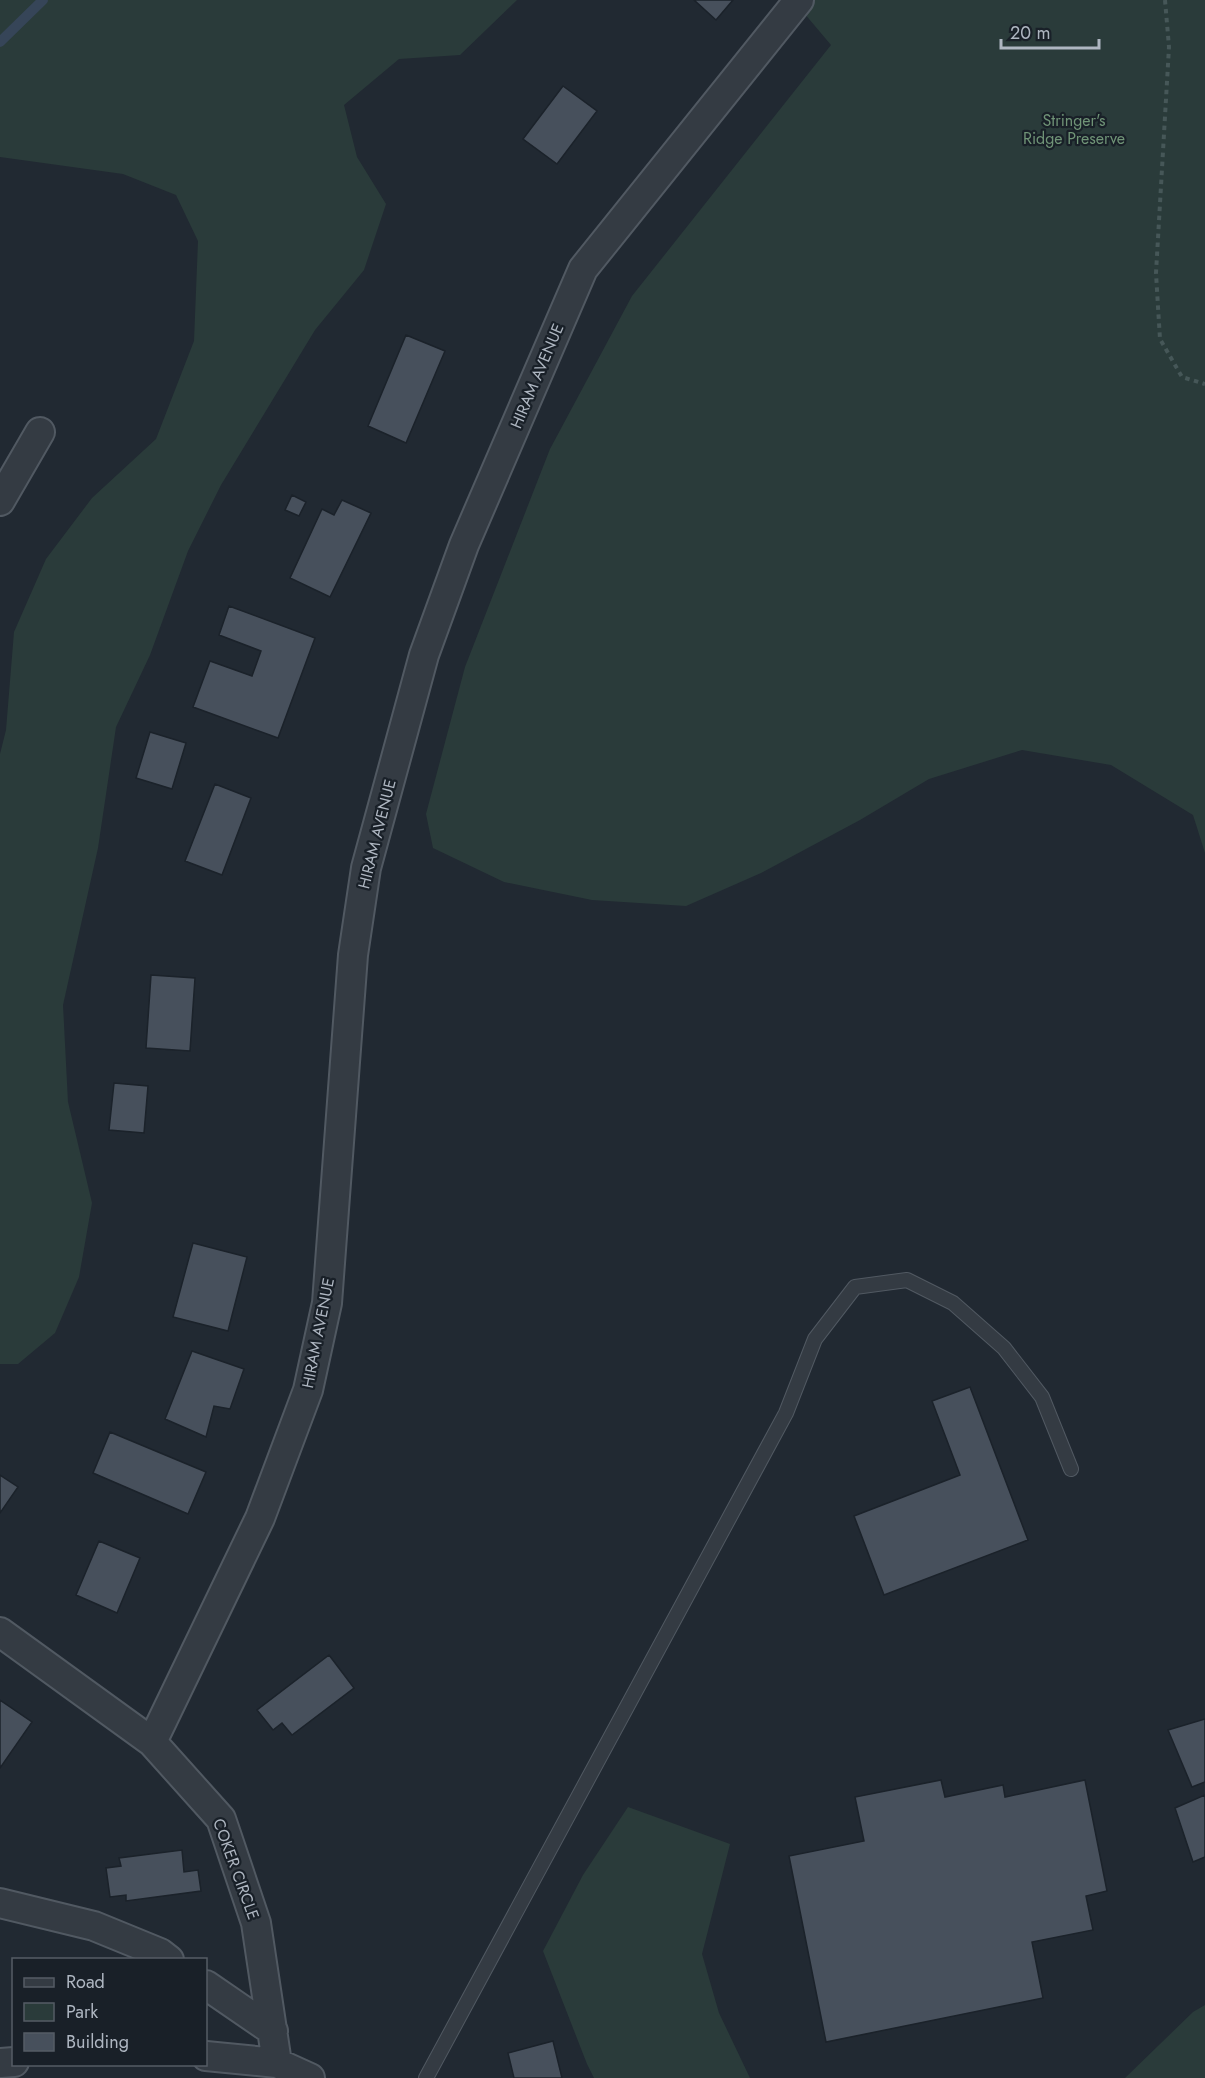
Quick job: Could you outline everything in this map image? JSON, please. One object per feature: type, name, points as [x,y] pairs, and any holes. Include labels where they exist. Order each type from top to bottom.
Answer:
[{"type":"street","name":"HIRAM AVENUE","points":[[152,1742],[260,1518],[308,1390],[327,1304],[353,955],[366,868],[424,655],[464,545],[584,269],[799,0]]},
{"type":"street","points":[[0,501],[40,432]]},
{"type":"street","name":"COKER CIRCLE","points":[[0,1632],[152,1742],[221,1819],[256,1923],[278,2063]]},
{"type":"street","points":[[0,1903],[94,1926],[168,1958]]},
{"type":"street","points":[[207,1986],[273,2031]]},
{"type":"street","points":[[207,2056],[278,2063],[310,2078]]},
{"type":"lane","points":[[426,2078],[786,1413],[816,1339],[855,1287],[907,1280],[953,1303],[1004,1348],[1042,1397],[1071,1468]]},
{"type":"path","points":[[1165,0],[1169,47],[1156,273],[1160,339],[1182,377],[1205,384]]},
{"type":"green space","points":[[0,0],[517,0],[460,55],[399,59],[344,105],[357,157],[386,204],[364,270],[315,330],[221,485],[188,551],[150,655],[116,727],[98,848],[63,1005],[68,1102],[92,1203],[79,1277],[55,1333],[18,1364],[0,1364],[0,754],[6,730],[14,632],[46,559],[92,498],[156,439],[194,341],[198,241],[176,195],[123,174],[0,157]]},
{"type":"green space","name":"Stringer's Ridge Preserve","points":[[793,0],[1205,0],[1205,853],[1193,815],[1111,765],[1022,750],[929,779],[860,820],[761,873],[686,906],[592,900],[504,882],[433,848],[426,814],[465,667],[550,449],[632,296],[831,45]]},
{"type":"green space","points":[[628,1807],[730,1844],[702,1954],[719,2013],[750,2078],[594,2078],[587,2064],[543,1951],[583,1875]]},
{"type":"green space","points":[[1205,2005],[1205,2078],[1125,2078],[1193,2012]]},
{"type":"building","points":[[694,0],[733,0],[716,20]]},
{"type":"building","points":[[563,86],[597,111],[557,164],[523,139]]},
{"type":"building","points":[[406,335],[445,351],[406,443],[368,426]]},
{"type":"building","points":[[292,495],[306,502],[299,516],[285,510]]},
{"type":"building","points":[[342,500],[371,513],[330,597],[290,578],[322,509],[334,515]]},
{"type":"building","points":[[229,606],[315,638],[278,738],[193,707],[210,661],[252,676],[261,651],[219,635]]},
{"type":"building","points":[[150,732],[186,743],[172,789],[136,778]]},
{"type":"building","points":[[215,784],[251,798],[222,875],[185,861]]},
{"type":"building","points":[[151,975],[195,978],[190,1051],[146,1048]]},
{"type":"building","points":[[114,1083],[148,1086],[144,1133],[109,1130]]},
{"type":"building","points":[[193,1243],[247,1257],[228,1331],[173,1317]]},
{"type":"building","points":[[192,1351],[244,1369],[230,1409],[214,1406],[206,1437],[165,1419]]},
{"type":"building","points":[[970,1387],[1028,1540],[884,1595],[854,1516],[960,1475],[932,1401]]},
{"type":"building","points":[[110,1432],[206,1472],[188,1514],[93,1473]]},
{"type":"building","points":[[0,1475],[18,1487],[0,1513]]},
{"type":"building","points":[[99,1541],[140,1558],[117,1613],[76,1595]]},
{"type":"building","points":[[329,1655],[354,1688],[292,1735],[282,1723],[273,1730],[257,1710]]},
{"type":"building","points":[[0,1700],[32,1722],[0,1768]]},
{"type":"building","points":[[1205,1719],[1205,1782],[1192,1787],[1168,1730]]},
{"type":"building","points":[[941,1780],[945,1797],[1003,1785],[1005,1797],[1085,1780],[1107,1891],[1086,1896],[1093,1930],[1032,1942],[1043,1998],[826,2042],[789,1856],[864,1841],[855,1797]]},
{"type":"building","points":[[1205,1795],[1205,1857],[1193,1862],[1175,1808]]},
{"type":"building","points":[[182,1850],[184,1872],[198,1870],[201,1891],[126,1901],[126,1895],[110,1897],[106,1868],[121,1866],[119,1858]]},
{"type":"building","points":[[553,2041],[562,2078],[514,2078],[508,2053]]},
{"type":"waterway","points":[[0,42],[43,0]]}]
